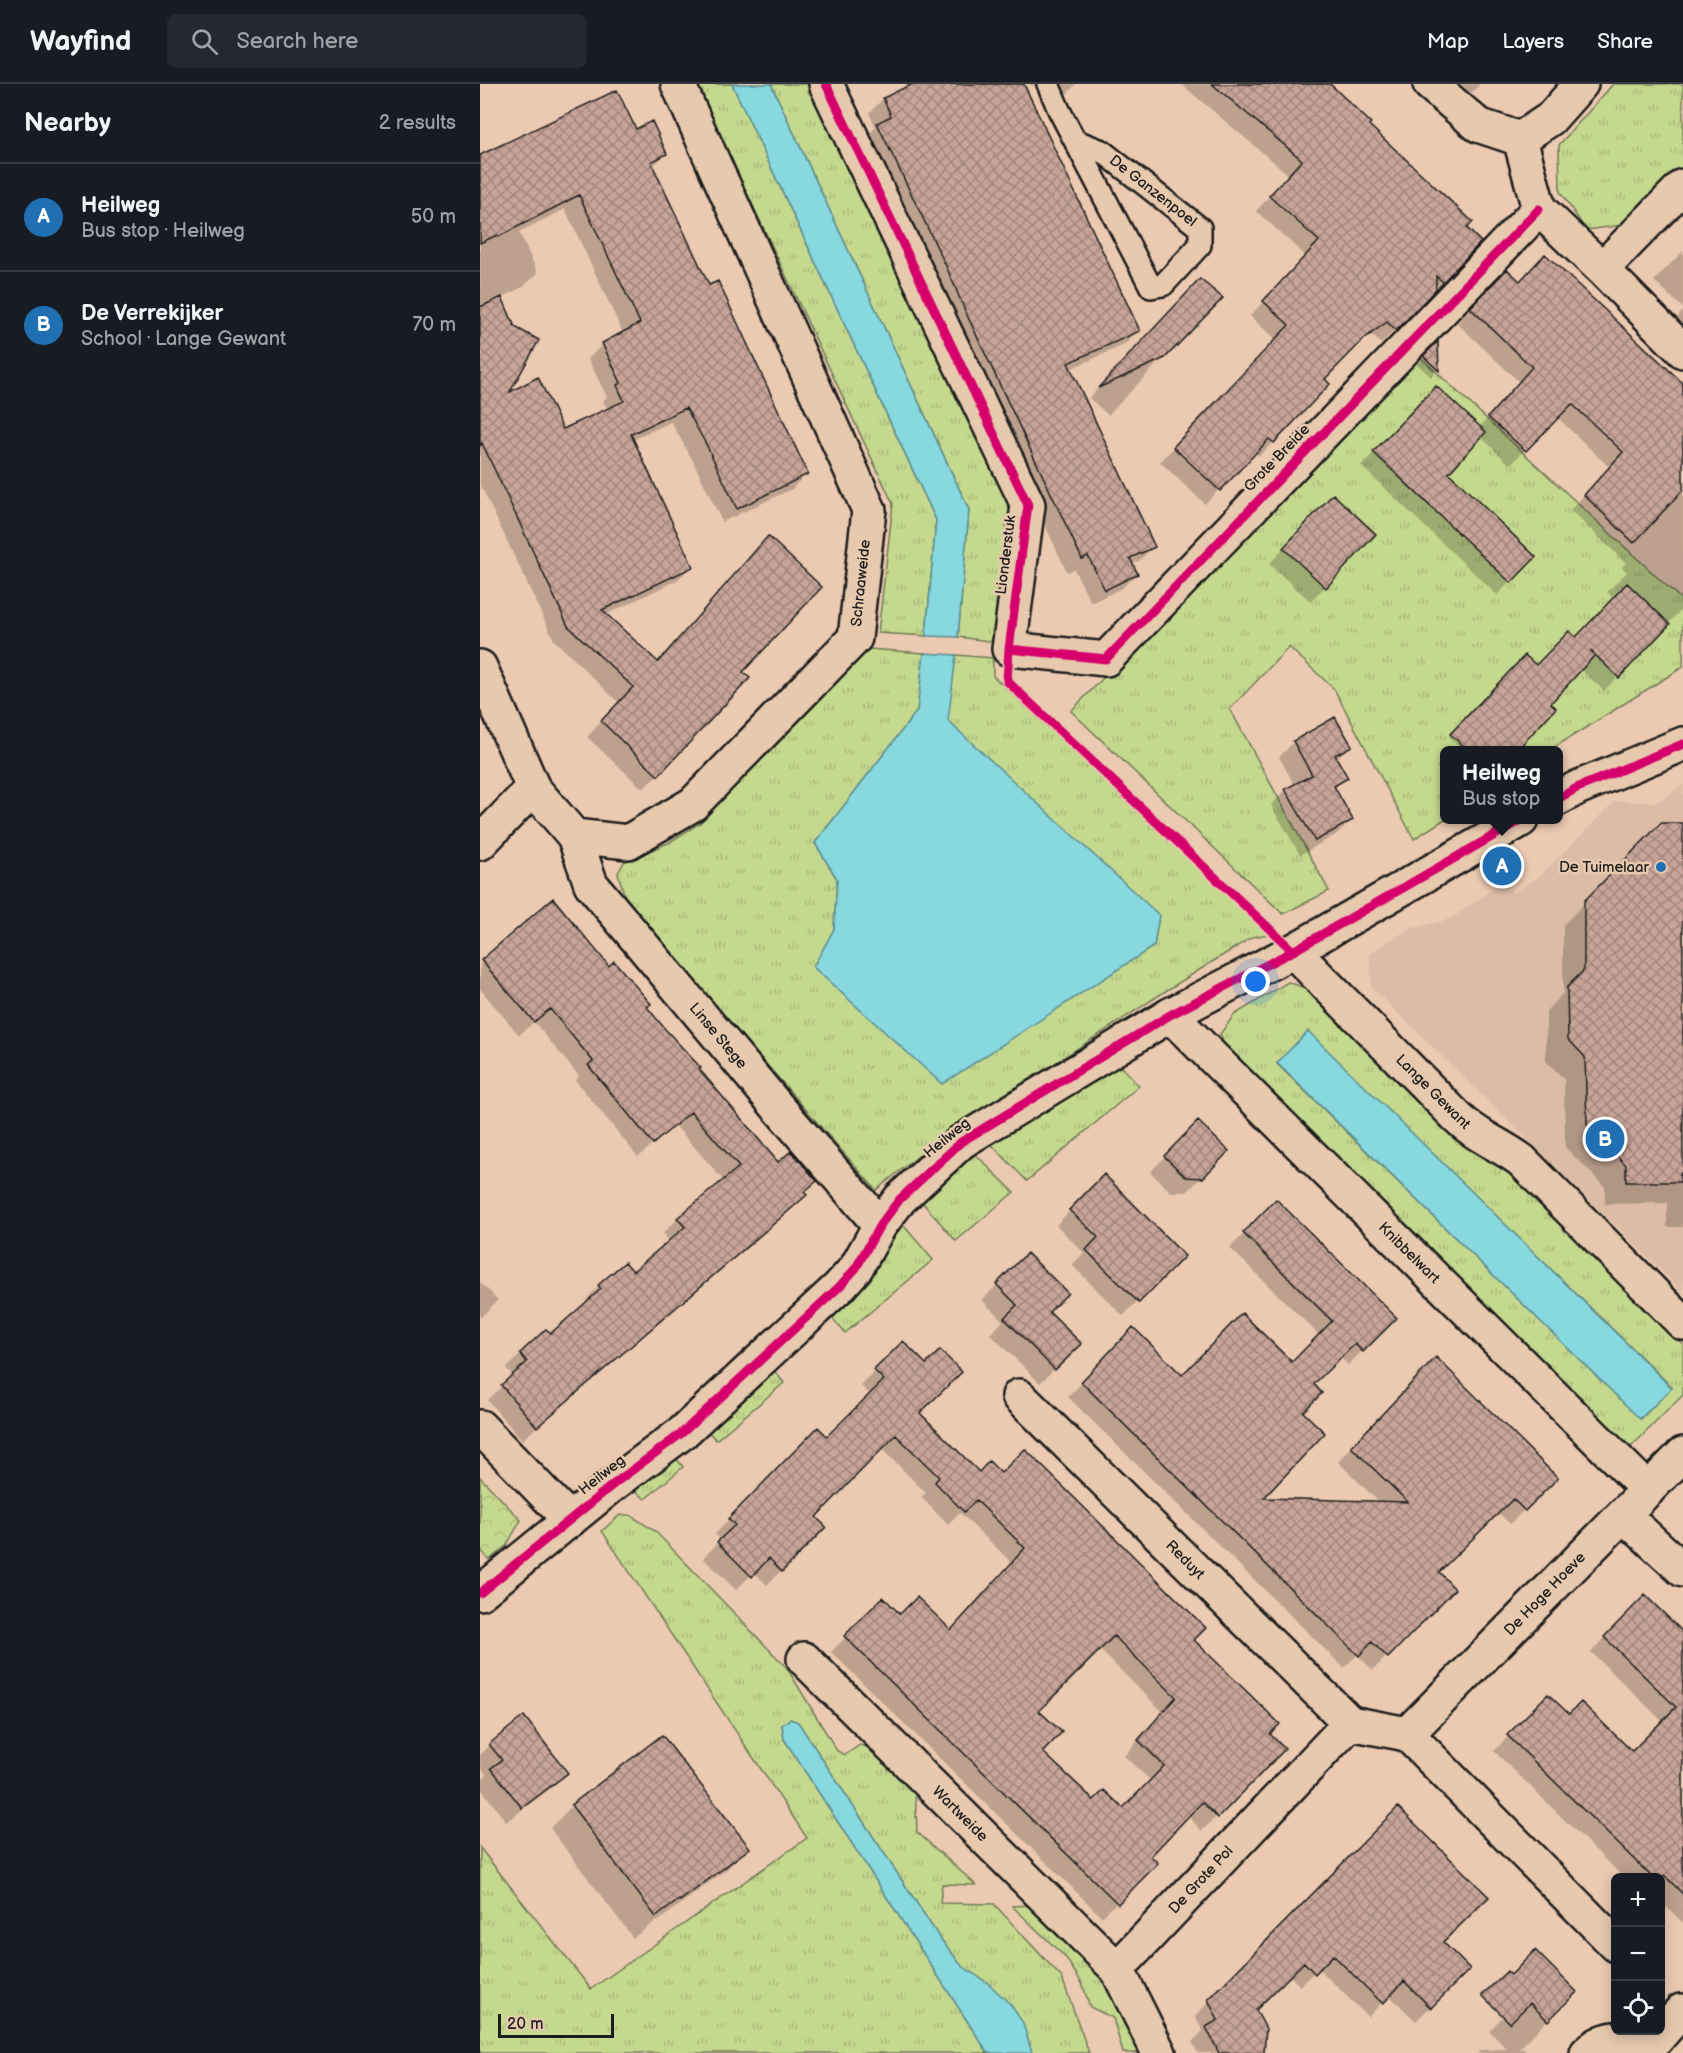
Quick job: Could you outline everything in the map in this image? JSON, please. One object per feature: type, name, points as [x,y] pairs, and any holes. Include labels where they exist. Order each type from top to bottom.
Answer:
[{"type":"street","name":"Schraaweide","points":[[574,836],[628,842],[693,804],[855,638],[869,510],[678,84]]},
{"type":"street","name":"Lionderstuk","points":[[826,84],[1028,505],[1009,650]]},
{"type":"street","points":[[1430,84],[1478,125],[1520,139]]},
{"type":"street","points":[[1520,139],[1550,118],[1581,84]]},
{"type":"street","points":[[1520,139],[1539,209],[1683,351]]},
{"type":"street","points":[[1602,269],[1683,186]]},
{"type":"street","name":"Grote Breide","points":[[1009,650],[1106,659],[1539,209]]},
{"type":"street","points":[[480,667],[532,788],[574,836]]},
{"type":"street","points":[[1563,796],[1683,744]]},
{"type":"street","points":[[480,843],[532,788]]},
{"type":"street","name":"Heilweg","points":[[480,1593],[682,1433],[839,1287],[856,1268],[880,1225],[900,1198],[961,1142],[1170,1015],[1293,951],[1512,824]]},
{"type":"street","name":"Linse Stege","points":[[574,836],[591,884],[768,1096],[880,1225]]},
{"type":"street","name":"Lange Gewant","points":[[1293,951],[1473,1132],[1505,1148],[1521,1160],[1683,1323]]},
{"type":"street","name":"Knibbelwart","points":[[1170,1015],[1648,1490]]},
{"type":"street","name":"Reduyt","points":[[1019,1396],[1350,1723]]},
{"type":"street","points":[[480,1427],[570,1520]]},
{"type":"street","name":"De Hoge Hoeve","points":[[1407,1734],[1683,1454]]},
{"type":"street","points":[[1623,1515],[1683,1570]]},
{"type":"street","name":"Wartweide","points":[[804,1659],[1117,1969]]},
{"type":"street","points":[[1350,1723],[1407,1734],[1611,1940]]},
{"type":"street","name":"De Grote Pol","points":[[1117,1969],[1350,1723]]},
{"type":"street","points":[[1117,1969],[1159,2053]]},
{"type":"street","points":[[1587,2053],[1601,2042],[1617,2038],[1632,2040],[1649,2051],[1675,2005]]},
{"type":"lane","name":"De Ganzenpoel","points":[[1048,84],[1076,141],[1151,287],[1163,285],[1200,245],[1200,228],[1102,151],[1076,141]]},
{"type":"shaded area","points":[[1683,785],[1683,1292],[1371,987],[1370,953],[1409,929],[1450,919],[1505,881],[1513,893],[1539,877],[1615,801],[1658,802]]},
{"type":"green space","points":[[696,84],[732,84],[936,520],[926,636],[878,633],[893,504]]},
{"type":"green space","points":[[771,84],[814,84],[1012,506],[997,642],[958,637],[969,510]]},
{"type":"green space","points":[[1613,84],[1683,84],[1683,169],[1631,224],[1586,230],[1560,192],[1559,145]]},
{"type":"green space","points":[[1419,356],[1683,601],[1683,667],[1556,746],[1440,746],[1440,822],[1414,839],[1334,689],[1289,647],[1230,709],[1329,891],[1283,914],[1071,711]]},
{"type":"green space","points":[[868,649],[924,653],[917,711],[815,843],[837,879],[834,929],[814,967],[1154,946],[1159,916],[947,721],[956,655],[993,658],[993,676],[1269,934],[1252,937],[1164,992],[942,1137],[876,1190],[627,904],[618,873],[624,862],[668,843],[700,823]]},
{"type":"green space","points":[[1288,982],[1305,988],[1504,1164],[1683,1344],[1683,1395],[1629,1449],[1226,1049],[1220,1034],[1234,1015]],"holes":[[[1307,1032],[1672,1387],[1641,1419],[1277,1064]]]},
{"type":"green space","points":[[1112,1057],[1139,1086],[1027,1181],[985,1138]]},
{"type":"green space","points":[[973,1152],[1014,1192],[956,1241],[916,1195]]},
{"type":"green space","points":[[898,1219],[933,1260],[845,1333],[826,1311]]},
{"type":"green space","points":[[771,1367],[784,1383],[716,1440],[704,1427]]},
{"type":"green space","points":[[672,1453],[683,1467],[645,1499],[631,1486]]},
{"type":"green space","points":[[480,1477],[521,1520],[506,1546],[489,1560],[480,1549]]},
{"type":"green space","points":[[620,1515],[630,1515],[655,1531],[787,1668],[837,1751],[845,1755],[860,1745],[877,1750],[915,1788],[917,1832],[976,1885],[942,1884],[940,1903],[994,1904],[1062,1978],[1089,2053],[1032,2053],[1027,2036],[989,1984],[962,1966],[939,1937],[798,1722],[790,1719],[782,1725],[784,1739],[988,2053],[480,2053],[480,1848],[591,1989],[807,1838],[602,1531]]},
{"type":"green space","points":[[1034,1905],[1102,1973],[1147,2053],[1123,2053],[1113,2018],[1090,2007],[1082,1983],[1066,1958],[1012,1906]]},
{"type":"water","points":[[732,84],[771,84],[969,510],[958,637],[926,636],[936,520]]},
{"type":"water","points":[[924,653],[956,655],[948,721],[1159,915],[1154,946],[942,1084],[813,967],[834,929],[837,879],[815,843],[917,711]]},
{"type":"water","points":[[1308,1031],[1672,1388],[1640,1419],[1277,1063]]},
{"type":"water","points":[[790,1719],[798,1722],[939,1937],[962,1966],[989,1984],[1011,2005],[1023,2023],[1032,2053],[988,2053],[784,1739],[782,1725]]},
{"type":"building","points":[[912,84],[1024,84],[1140,331],[1068,363],[1155,547],[1130,558],[1138,574],[1105,590],[1088,556],[1082,559],[877,123],[891,116],[883,98]]},
{"type":"building","points":[[1212,84],[1330,84],[1371,123],[1369,125],[1473,222],[1467,228],[1481,242],[1443,282],[1436,276],[1436,289],[1396,331],[1387,322],[1364,339],[1325,379],[1330,384],[1274,443],[1269,439],[1220,491],[1173,447],[1289,325],[1263,301],[1319,241],[1269,196],[1302,160]]},
{"type":"building","points":[[617,90],[636,129],[652,121],[667,154],[651,162],[709,285],[718,281],[808,474],[737,509],[686,408],[631,434],[693,567],[602,610],[658,662],[768,536],[822,587],[743,672],[750,678],[658,776],[601,721],[633,687],[568,626],[482,443],[480,446],[480,307],[502,297],[515,327],[539,340],[510,392],[538,377],[563,429],[624,401],[617,385],[621,383],[602,343],[640,323],[579,195],[498,237],[497,235],[480,243],[480,155]]},
{"type":"building","points":[[1545,254],[1683,383],[1683,490],[1634,543],[1584,495],[1623,452],[1572,404],[1526,451],[1488,417],[1532,367],[1470,308],[1507,269],[1520,281]]},
{"type":"building","points":[[1200,279],[1223,298],[1165,358],[1098,388]]},
{"type":"building","points":[[1438,341],[1439,371],[1423,356]]},
{"type":"building","points":[[1436,386],[1486,432],[1449,473],[1536,557],[1511,583],[1373,452]]},
{"type":"building","points":[[1333,494],[1376,534],[1326,588],[1283,548]]},
{"type":"building","points":[[1627,583],[1670,624],[1619,678],[1590,650],[1595,655],[1551,703],[1556,708],[1521,746],[1464,746],[1450,734],[1525,655],[1536,665],[1569,631],[1576,637]]},
{"type":"building","points":[[1335,717],[1352,746],[1335,755],[1348,778],[1334,786],[1353,820],[1315,841],[1285,789],[1312,775],[1293,741]]},
{"type":"building","points":[[1661,823],[1683,823],[1683,1173],[1680,1173],[1680,1182],[1626,1182],[1626,1165],[1587,1125],[1585,1057],[1568,1039],[1567,987],[1584,970],[1584,901]]},
{"type":"building","points":[[553,898],[609,966],[614,961],[651,1004],[647,1007],[701,1068],[699,1069],[778,1162],[791,1151],[817,1181],[804,1192],[807,1195],[537,1427],[501,1385],[527,1362],[520,1353],[546,1329],[551,1333],[601,1289],[598,1285],[625,1262],[633,1271],[685,1227],[677,1218],[739,1167],[691,1112],[653,1144],[588,1065],[593,1061],[550,1009],[534,1022],[481,960]]},
{"type":"building","points":[[1198,1121],[1229,1151],[1203,1178],[1186,1177],[1164,1156]]},
{"type":"building","points":[[1104,1174],[1185,1256],[1139,1303],[1086,1250],[1098,1237],[1069,1210]]},
{"type":"building","points":[[1276,1199],[1397,1318],[1363,1352],[1355,1344],[1314,1384],[1322,1393],[1303,1412],[1325,1433],[1264,1498],[1408,1502],[1351,1447],[1436,1357],[1558,1478],[1525,1511],[1513,1499],[1439,1572],[1455,1589],[1388,1658],[1372,1642],[1359,1656],[1081,1382],[1133,1327],[1182,1375],[1242,1313],[1292,1362],[1332,1321],[1243,1233]]},
{"type":"building","points":[[1027,1253],[1068,1293],[1049,1312],[1082,1344],[1055,1370],[1004,1318],[1017,1305],[996,1284]]},
{"type":"building","points":[[903,1341],[926,1364],[940,1350],[962,1372],[920,1413],[979,1472],[989,1461],[1001,1473],[1025,1449],[1206,1628],[1194,1640],[1280,1724],[1270,1734],[1285,1749],[1218,1818],[1202,1802],[1151,1856],[1158,1863],[1118,1904],[844,1636],[883,1597],[900,1614],[917,1597],[951,1630],[1025,1548],[976,1500],[964,1512],[935,1482],[939,1477],[896,1435],[816,1517],[826,1527],[782,1572],[769,1558],[752,1577],[717,1542],[735,1525],[728,1519],[818,1427],[827,1436],[884,1380],[874,1370]],"holes":[[[1114,1636],[1176,1697],[1138,1740],[1164,1766],[1123,1808],[1104,1790],[1094,1800],[1043,1752],[1062,1732],[1039,1711]]]},
{"type":"building","points":[[1645,1595],[1683,1632],[1683,1894],[1665,1876],[1665,1873],[1648,1873],[1507,1735],[1548,1694],[1569,1714],[1581,1702],[1632,1751],[1676,1707],[1604,1637]]},
{"type":"building","points":[[524,1716],[568,1773],[522,1808],[491,1768],[502,1760],[489,1744]]},
{"type":"building","points":[[662,1735],[750,1848],[656,1917],[571,1805]]},
{"type":"building","points":[[1398,1807],[1489,1897],[1443,1942],[1470,1969],[1431,2008],[1404,1981],[1383,2004],[1333,1955],[1315,1974],[1304,1962],[1256,2010],[1266,2029],[1264,2053],[1219,2053],[1206,2027],[1218,2020],[1208,2000]]},
{"type":"building","points":[[1535,1950],[1577,1992],[1548,2021],[1530,2003],[1510,2023],[1482,1995],[1507,1971],[1511,1975]]},
{"type":"cycle path","points":[[826,84],[1028,505],[1009,649],[1007,681],[1293,951]]},
{"type":"cycle path","points":[[1009,649],[1106,659],[1539,209]]},
{"type":"cycle path","points":[[1563,796],[1683,744]]},
{"type":"cycle path","points":[[480,1593],[615,1483],[682,1433],[839,1287],[856,1268],[880,1225],[900,1199],[961,1142],[1170,1015],[1293,951],[1514,824]]},
{"type":"place","name":"Heilweg","points":[[1502,866]]},
{"type":"place","name":"De Tuimelaar","points":[[1661,867]]},
{"type":"place","name":"De Verrekijker","points":[[1605,1139]]}]
